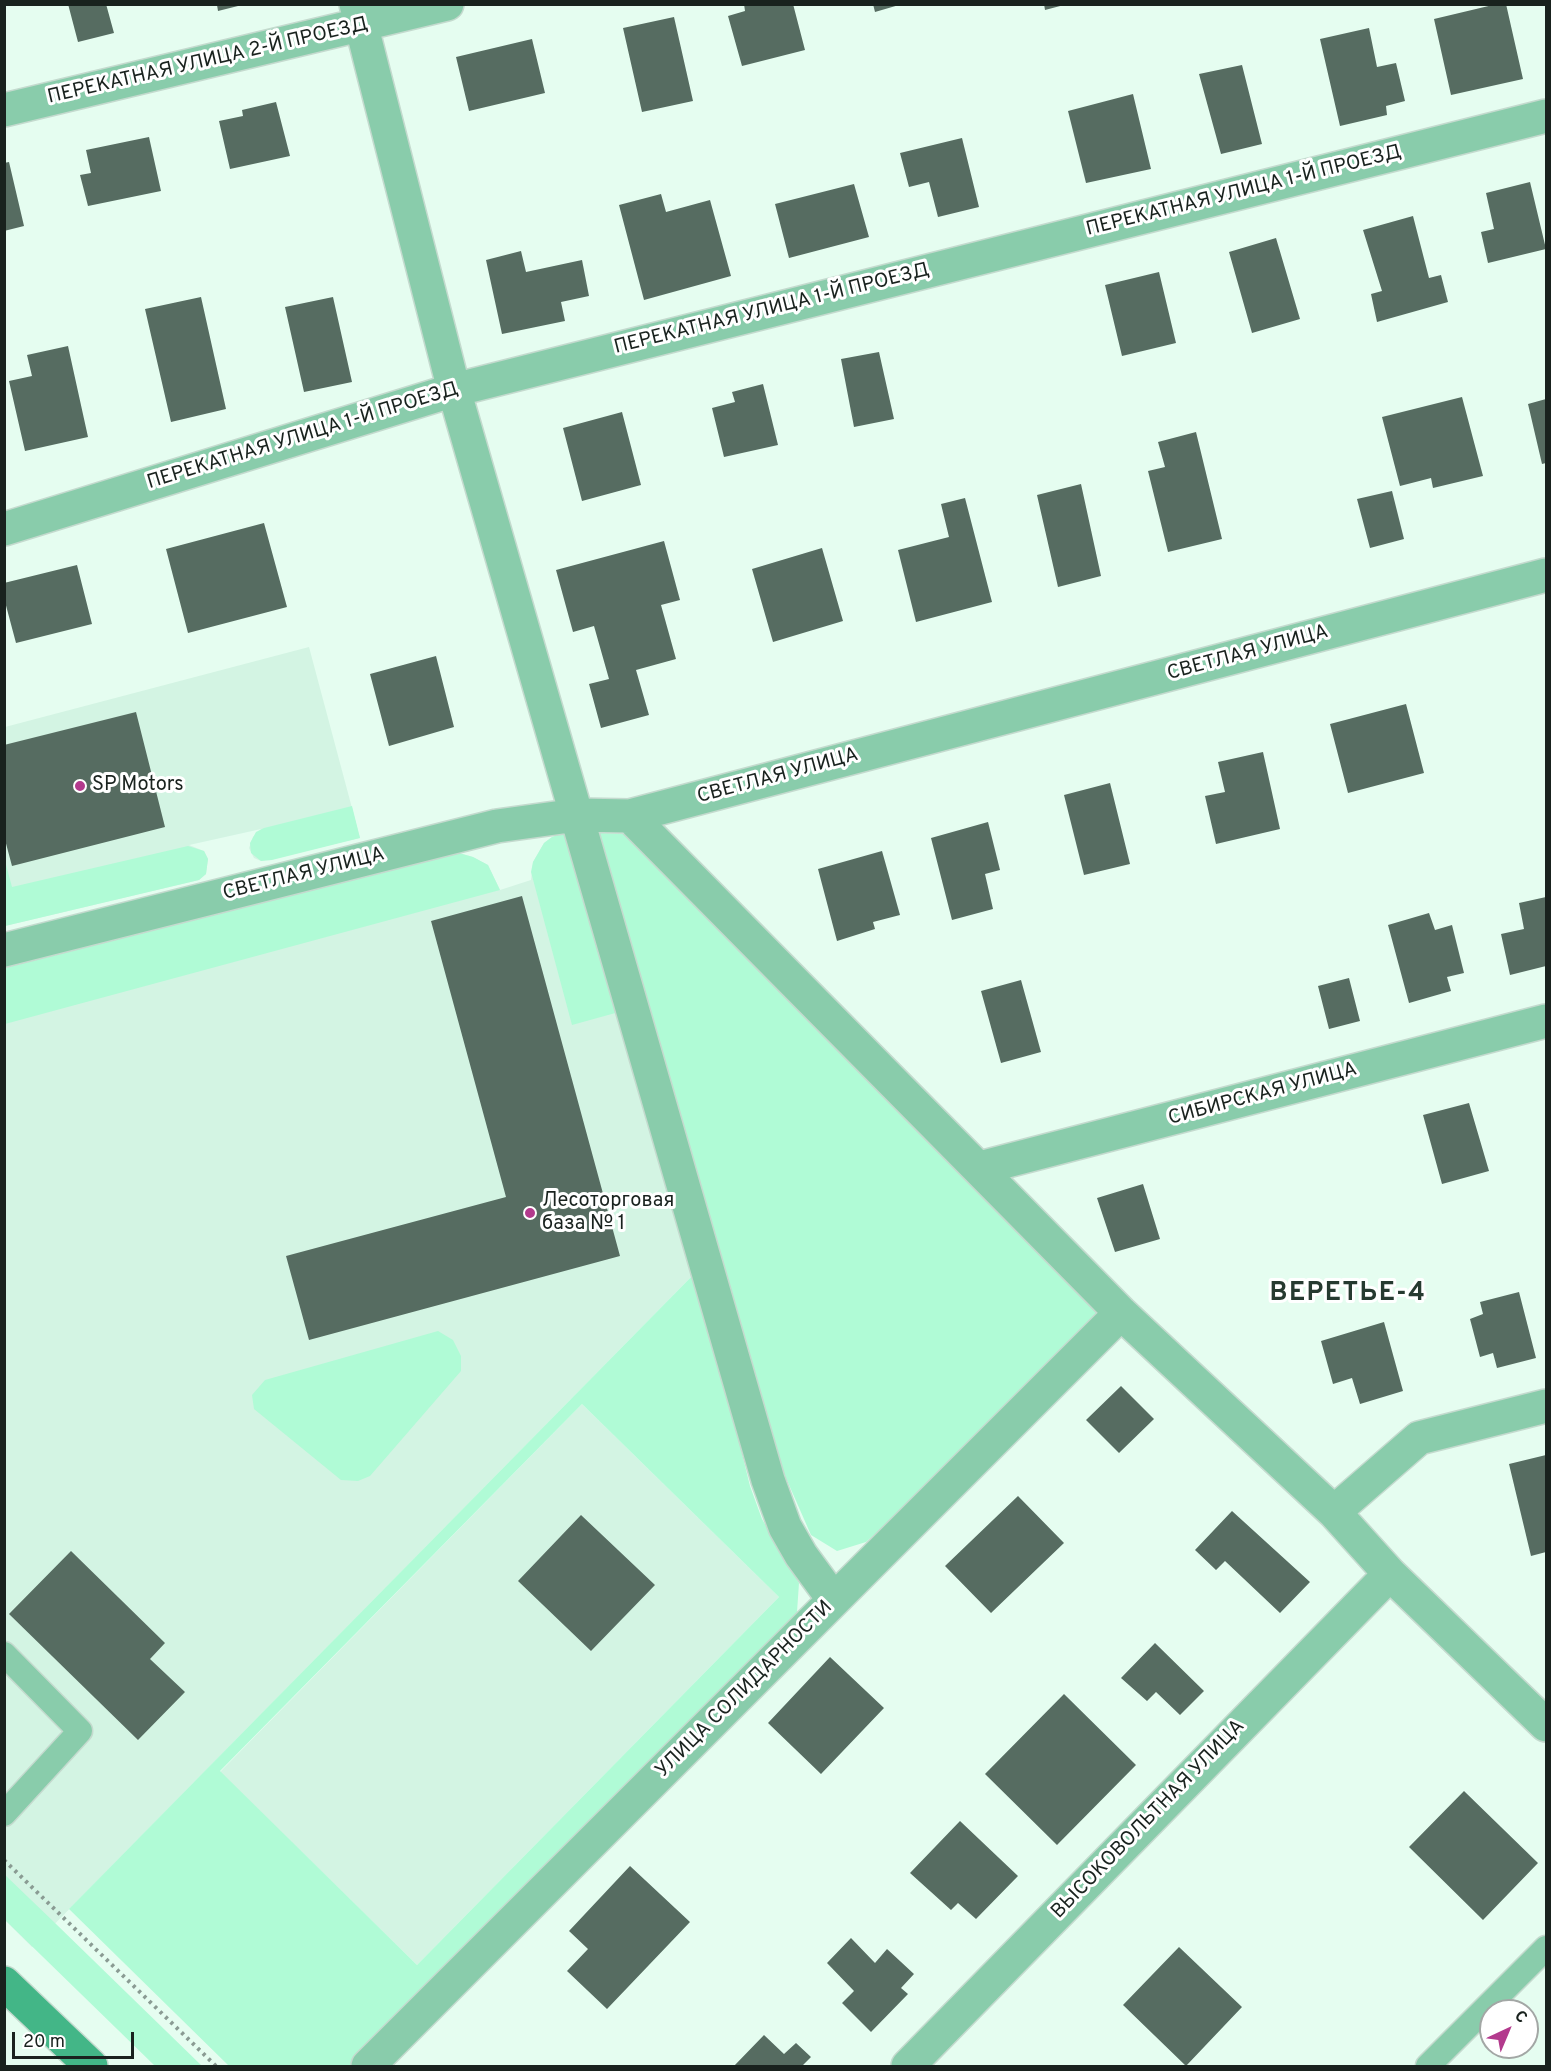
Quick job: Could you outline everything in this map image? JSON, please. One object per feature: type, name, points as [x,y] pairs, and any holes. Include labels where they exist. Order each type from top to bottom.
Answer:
[{"type":"main road","points":[[4,1983],[91,2067]]},
{"type":"street","name":"ПЕРЕКАТНАЯ УЛИЦА 2-Й ПРОЕЗД","points":[[4,110],[358,15],[447,4]]},
{"type":"street","points":[[358,15],[454,390],[768,1480],[785,1527],[801,1555],[834,1600]]},
{"type":"street","name":"ПЕРЕКАТНАЯ УЛИЦА 1-Й ПРОЕЗД","points":[[4,529],[454,390],[1546,116]]},
{"type":"street","name":"СВЕТЛАЯ УЛИЦА","points":[[4,950],[497,826],[577,815],[630,816],[1546,575]]},
{"type":"street","points":[[630,816],[1121,1313],[1334,1512],[1390,1574],[1546,1725]]},
{"type":"street","name":"СИБИРСКАЯ УЛИЦА","points":[[980,1168],[1546,1021]]},
{"type":"street","name":"УЛИЦА СОЛИДАРНОСТИ","points":[[374,2065],[1121,1313]]},
{"type":"street","points":[[1334,1512],[1419,1438],[1546,1406]]},
{"type":"street","name":"ВЫСОКОВОЛЬТНАЯ УЛИЦА","points":[[908,2067],[1390,1574]]},
{"type":"lane","points":[[4,1654],[80,1731],[4,1814]]},
{"type":"lane","points":[[1428,2067],[1546,1948]]},
{"type":"path","points":[[4,1860],[216,2067]]},
{"type":"shaded area","points":[[309,647],[360,838],[261,861],[254,858],[249,848],[253,837],[261,829],[189,845],[204,851],[208,859],[206,874],[199,880],[5,926],[5,727]]},
{"type":"shaded area","points":[[567,832],[697,1271],[32,1947],[5,1920],[5,968],[459,853],[488,865],[500,890],[531,880],[533,862],[544,843],[552,837]]},
{"type":"shaded area","points":[[582,1404],[779,1597],[417,1965],[220,1772]]},
{"type":"green space","points":[[352,806],[360,838],[272,860],[261,861],[251,853],[250,843],[256,832],[264,828]]},
{"type":"green space","points":[[567,832],[619,1012],[572,1025],[531,872],[533,862],[544,843],[552,837]]},
{"type":"green space","points":[[599,833],[628,834],[1099,1311],[901,1511],[866,1542],[837,1551],[811,1535],[782,1469]]},
{"type":"green space","points":[[188,846],[204,851],[208,859],[206,874],[199,880],[5,926],[5,861],[12,887]]},
{"type":"green space","points":[[459,853],[488,865],[500,890],[5,1024],[5,968]]},
{"type":"green space","points":[[697,1271],[750,1486],[762,1519],[799,1583],[797,1612],[789,1629],[358,2066],[229,2066],[69,1909]],"holes":[[[582,1404],[779,1597],[417,1965],[220,1771]]]},
{"type":"green space","points":[[438,1331],[453,1340],[461,1356],[461,1371],[370,1476],[358,1481],[341,1480],[254,1409],[252,1395],[265,1380]]},
{"type":"green space","points":[[4,1874],[202,2066],[155,2066],[5,1920]]},
{"type":"building","points":[[68,4],[106,4],[114,33],[78,42]]},
{"type":"building","points":[[744,4],[793,4],[805,50],[742,66],[728,16],[745,11]]},
{"type":"building","points":[[873,4],[899,4],[899,5],[875,12]]},
{"type":"building","points":[[1044,4],[1064,4],[1064,5],[1045,10]]},
{"type":"building","points":[[1497,4],[1506,4],[1523,79],[1451,95],[1434,19]]},
{"type":"building","points":[[217,5],[242,5],[218,11]]},
{"type":"building","points":[[674,17],[693,101],[642,112],[623,28]]},
{"type":"building","points":[[1369,28],[1377,67],[1396,63],[1405,101],[1386,106],[1387,115],[1340,126],[1320,39]]},
{"type":"building","points":[[532,39],[545,93],[469,111],[456,57]]},
{"type":"building","points":[[1242,65],[1262,144],[1221,154],[1199,74]]},
{"type":"building","points":[[1133,94],[1151,169],[1086,183],[1068,111]]},
{"type":"building","points":[[276,102],[290,156],[230,169],[219,121],[243,116],[242,110]]},
{"type":"building","points":[[149,137],[161,191],[88,206],[80,175],[91,173],[86,150]]},
{"type":"building","points":[[962,138],[979,207],[938,217],[929,182],[909,187],[900,153]]},
{"type":"building","points":[[9,162],[24,226],[4,231],[4,163]]},
{"type":"building","points":[[1530,182],[1546,249],[1488,263],[1481,232],[1494,229],[1486,193]]},
{"type":"building","points":[[854,184],[869,237],[789,258],[775,204]]},
{"type":"building","points":[[661,194],[666,212],[710,200],[731,276],[644,300],[619,205]]},
{"type":"building","points":[[1413,216],[1429,278],[1441,275],[1448,302],[1377,322],[1371,294],[1382,291],[1363,230]]},
{"type":"building","points":[[1276,238],[1300,319],[1252,333],[1229,252]]},
{"type":"building","points":[[521,251],[526,272],[582,260],[589,296],[561,302],[565,321],[502,334],[486,260]]},
{"type":"building","points":[[1159,272],[1176,343],[1122,356],[1105,285]]},
{"type":"building","points":[[201,297],[226,409],[171,422],[145,309]]},
{"type":"building","points":[[333,297],[352,382],[304,392],[285,307]]},
{"type":"building","points":[[68,346],[88,437],[25,451],[9,381],[32,376],[27,355]]},
{"type":"building","points":[[879,352],[894,419],[854,427],[841,359]]},
{"type":"building","points":[[763,384],[778,445],[724,457],[712,408],[735,402],[732,392]]},
{"type":"building","points":[[1462,397],[1483,476],[1433,488],[1431,478],[1400,486],[1382,417]]},
{"type":"building","points":[[1546,399],[1546,463],[1542,464],[1528,404]]},
{"type":"building","points":[[622,412],[641,485],[582,501],[563,428]]},
{"type":"building","points":[[1196,432],[1222,539],[1168,552],[1148,471],[1165,467],[1158,442]]},
{"type":"building","points":[[1081,484],[1101,576],[1058,587],[1037,495]]},
{"type":"building","points":[[1392,491],[1404,539],[1370,548],[1357,499]]},
{"type":"building","points":[[965,498],[992,602],[916,622],[898,550],[949,537],[941,504]]},
{"type":"building","points":[[264,523],[287,607],[188,633],[166,549]]},
{"type":"building","points":[[664,541],[680,600],[661,605],[676,659],[636,670],[649,715],[601,728],[589,684],[609,679],[594,626],[573,632],[556,570]]},
{"type":"building","points":[[822,548],[843,621],[773,642],[752,569]]},
{"type":"building","points":[[77,565],[92,624],[16,643],[4,598],[4,583]]},
{"type":"building","points":[[436,656],[454,727],[389,746],[370,674]]},
{"type":"building","points":[[1406,704],[1424,773],[1348,793],[1330,724]]},
{"type":"building","name":"SP Motors","points":[[136,712],[165,827],[12,866],[4,836],[4,745]]},
{"type":"building","points":[[1263,752],[1280,829],[1216,844],[1205,796],[1225,792],[1218,762]]},
{"type":"building","points":[[1110,783],[1130,864],[1084,875],[1064,795]]},
{"type":"building","points":[[988,822],[1000,870],[985,874],[993,909],[952,920],[931,838]]},
{"type":"building","points":[[882,851],[900,915],[873,922],[875,929],[837,941],[818,869]]},
{"type":"building","points":[[522,896],[620,1256],[309,1340],[286,1256],[506,1197],[431,921]]},
{"type":"building","points":[[1546,897],[1546,966],[1510,975],[1501,934],[1524,929],[1519,903]]},
{"type":"building","points":[[1429,913],[1435,930],[1452,925],[1464,973],[1447,977],[1451,991],[1409,1003],[1388,925]]},
{"type":"building","points":[[1349,978],[1360,1021],[1329,1029],[1318,986]]},
{"type":"building","points":[[1021,980],[1041,1052],[1001,1063],[981,991]]},
{"type":"building","points":[[1469,1103],[1489,1171],[1442,1184],[1423,1115]]},
{"type":"building","points":[[1143,1184],[1160,1239],[1115,1252],[1097,1198]]},
{"type":"building","points":[[1519,1292],[1536,1358],[1497,1368],[1493,1353],[1480,1357],[1470,1319],[1483,1314],[1480,1302]]},
{"type":"building","points":[[1384,1322],[1403,1391],[1360,1404],[1352,1378],[1333,1384],[1321,1341]]},
{"type":"building","points":[[1121,1386],[1154,1419],[1119,1453],[1086,1420]]},
{"type":"building","points":[[1546,1455],[1546,1552],[1531,1556],[1509,1464]]},
{"type":"building","points":[[1018,1496],[1064,1543],[991,1613],[945,1566]]},
{"type":"building","points":[[1232,1511],[1310,1582],[1280,1613],[1225,1561],[1216,1570],[1195,1550]]},
{"type":"building","points":[[581,1515],[655,1585],[591,1651],[518,1581]]},
{"type":"building","points":[[71,1551],[165,1643],[150,1659],[185,1692],[138,1740],[9,1614]]},
{"type":"building","points":[[1155,1643],[1204,1691],[1180,1715],[1156,1692],[1147,1701],[1121,1678]]},
{"type":"building","points":[[830,1657],[884,1708],[821,1774],[768,1723]]},
{"type":"building","points":[[1064,1694],[1136,1765],[1057,1845],[985,1774]]},
{"type":"building","points":[[1464,1791],[1538,1863],[1483,1920],[1409,1847]]},
{"type":"building","points":[[960,1821],[1018,1876],[976,1919],[958,1903],[951,1910],[910,1873]]},
{"type":"building","points":[[630,1866],[690,1922],[607,2009],[567,1971],[588,1949],[569,1931]]},
{"type":"building","points":[[851,1938],[875,1963],[887,1949],[914,1974],[901,1988],[908,1994],[871,2032],[842,2003],[854,1991],[827,1963]]},
{"type":"building","points":[[1179,1947],[1242,2007],[1186,2066],[1123,2005]]},
{"type":"building","points":[[764,2035],[784,2054],[796,2043],[811,2057],[802,2066],[734,2066]]},
{"type":"place","name":"SP Motors","points":[[80,786]]},
{"type":"place","name":"Лесоторговая база № 1","points":[[530,1213]]},
{"type":"district","name":"ВЕРЕТЬЕ-4","points":[[1348,1295]]}]
